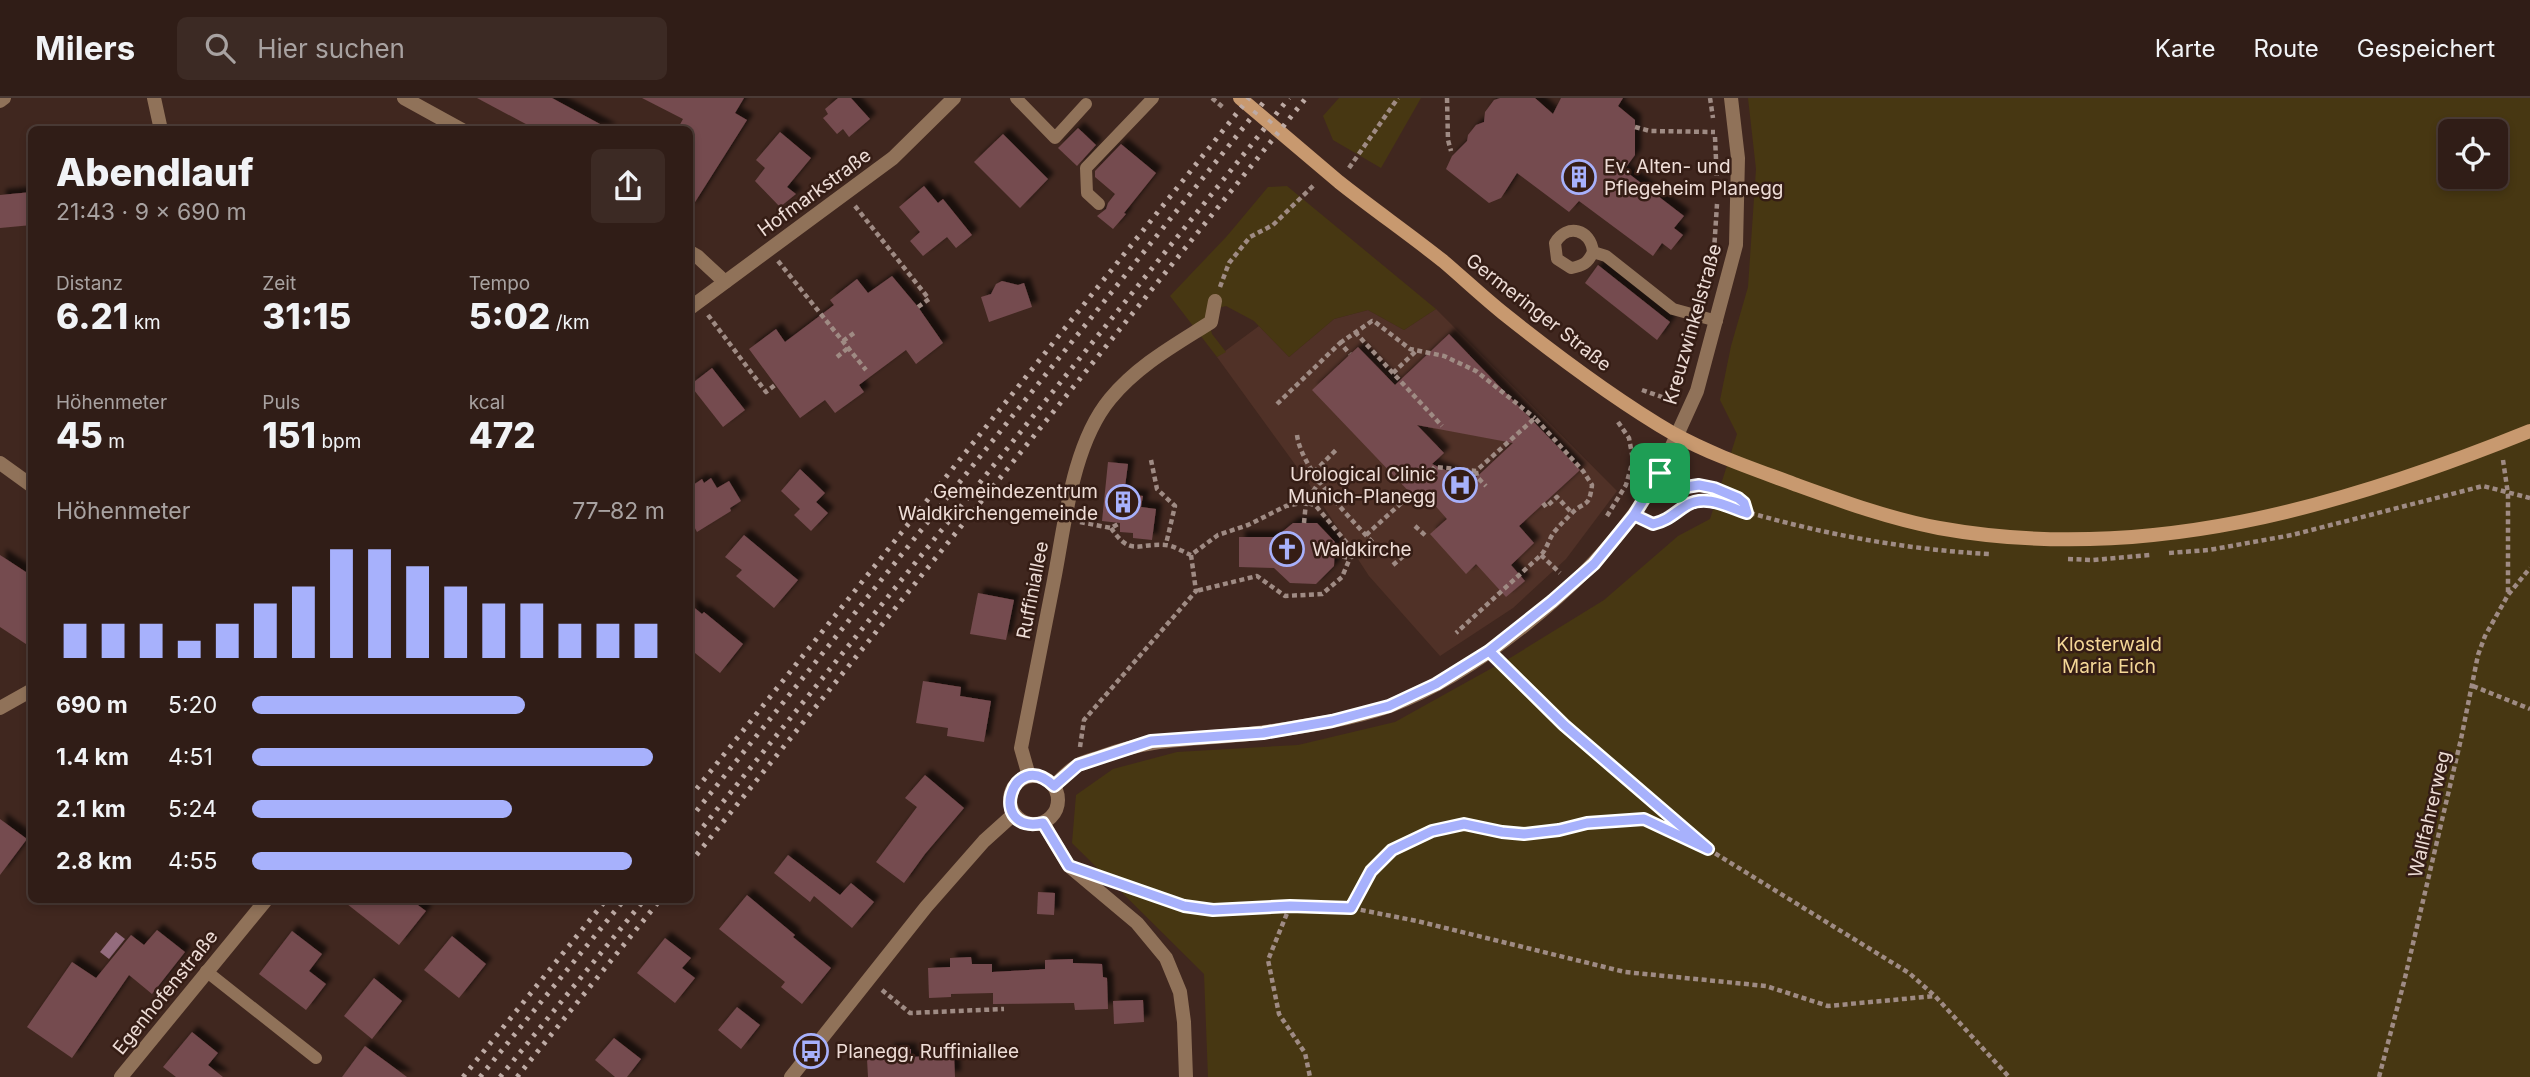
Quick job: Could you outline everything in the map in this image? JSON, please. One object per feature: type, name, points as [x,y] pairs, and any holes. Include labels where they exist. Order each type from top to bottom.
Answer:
[{"type":"main road","name":"Germeringer Straße","points":[[1240,98],[1503,313],[1624,402],[1677,435],[1726,458],[1846,503],[1936,528],[2052,540],[2179,534],[2304,509],[2447,465],[2530,431]]},
{"type":"street","points":[[154,98],[159,126]]},
{"type":"street","points":[[404,98],[455,126]]},
{"type":"street","name":"Hofmarkstraße","points":[[694,304],[893,158],[954,98]]},
{"type":"street","name":"Kreuzwinkelstraße","points":[[1054,786],[1078,765],[1151,741],[1263,733],[1332,721],[1389,706],[1436,684],[1489,651],[1594,564],[1634,515],[1660,473],[1697,391],[1736,245],[1738,158],[1731,98]]},
{"type":"street","points":[[693,254],[725,282]]},
{"type":"street","name":"Ruffiniallee","points":[[1029,776],[1021,748],[1078,463],[1090,433],[1109,400],[1148,362],[1211,322],[1215,301]]},
{"type":"street","points":[[0,464],[28,483]]},
{"type":"street","points":[[0,708],[28,692]]},
{"type":"street","points":[[1029,776],[1047,779],[1054,786],[1057,807],[1049,819],[1043,823],[1027,824],[1014,814],[1009,796],[1020,780],[1029,776]]},
{"type":"street","points":[[791,1077],[869,978],[984,841],[1014,814]]},
{"type":"street","points":[[1043,823],[1069,866],[1137,923],[1166,958],[1180,992],[1186,1077]]},
{"type":"street","name":"Egenhofenstraße","points":[[121,1077],[263,903]]},
{"type":"lane","points":[[1016,98],[1055,138],[1086,104]]},
{"type":"lane","points":[[1099,204],[1087,192],[1086,168],[1153,98]]},
{"type":"lane","points":[[1593,252],[1606,256],[1673,309],[1717,321]]},
{"type":"lane","points":[[206,971],[316,1058]]},
{"type":"path","points":[[1356,159],[1398,98]]},
{"type":"path","points":[[1447,98],[1448,140],[1451,151]]},
{"type":"path","points":[[1710,98],[1718,188]]},
{"type":"path","points":[[1635,127],[1650,131],[1715,132]]},
{"type":"path","points":[[1215,301],[1229,263],[1250,237],[1273,225],[1315,184]]},
{"type":"path","points":[[845,194],[929,299],[918,307]]},
{"type":"path","points":[[1713,261],[1717,200]]},
{"type":"path","points":[[769,249],[866,370]]},
{"type":"path","points":[[694,304],[766,392],[775,385]]},
{"type":"path","points":[[1277,404],[1340,343],[1372,321],[1395,340],[1416,351],[1444,356],[1476,371],[1535,418],[1583,471],[1592,485],[1591,498],[1585,506],[1572,513],[1554,532],[1548,547],[1541,555],[1456,633]]},
{"type":"path","points":[[1355,332],[1442,426]]},
{"type":"path","points":[[843,341],[855,333]]},
{"type":"path","points":[[1340,343],[1350,354]]},
{"type":"path","points":[[837,357],[848,348]]},
{"type":"path","points":[[1393,373],[1416,351]]},
{"type":"path","points":[[1642,390],[1662,397],[1677,390],[1685,379]]},
{"type":"path","points":[[1487,388],[1492,383]]},
{"type":"path","points":[[1425,477],[1435,467],[1476,471],[1535,418]]},
{"type":"path","points":[[1297,435],[1299,449],[1320,481],[1383,554]]},
{"type":"path","points":[[2501,443],[2508,494],[2508,596]]},
{"type":"path","points":[[1314,472],[1338,448]]},
{"type":"path","points":[[1151,460],[1157,489],[1175,506],[1166,544]]},
{"type":"path","points":[[1600,525],[1626,485],[1633,460]]},
{"type":"path","points":[[1476,471],[1477,477],[1486,486]]},
{"type":"path","points":[[1634,515],[1653,524],[1668,520],[1696,501],[1707,500],[1747,513],[1744,503],[1738,498],[1714,488],[1699,485],[1686,487],[1660,473]]},
{"type":"path","points":[[1304,523],[1306,502],[1320,481]]},
{"type":"path","points":[[1366,535],[1408,497]]},
{"type":"path","points":[[1543,503],[1546,507],[1557,497],[1572,513]]},
{"type":"path","points":[[1078,765],[1084,720],[1196,592],[1257,576],[1285,596],[1322,594],[1342,577],[1351,548],[1316,506],[1306,502],[1286,506],[1219,535],[1191,555]]},
{"type":"path","points":[[1099,527],[1111,528],[1121,523]]},
{"type":"path","points":[[1415,526],[1427,537]]},
{"type":"path","points":[[1111,528],[1121,542],[1139,548],[1166,544],[1191,555]]},
{"type":"path","points":[[1334,555],[1350,558],[1373,543]]},
{"type":"path","points":[[1393,565],[1401,558],[1406,554],[1408,552],[1408,549],[1404,548],[1403,551],[1404,552],[1405,554],[1406,555],[1409,552],[1408,546],[1402,547],[1404,554],[1401,557]]},
{"type":"path","points":[[1191,555],[1196,592]]},
{"type":"path","points":[[1541,555],[1560,573]]},
{"type":"path","points":[[1552,581],[1569,564]]},
{"type":"path","name":"Wallfahrerweg","points":[[2379,1077],[2404,982],[2478,655],[2485,636],[2508,596],[2530,568]]},
{"type":"path","points":[[1489,651],[1564,725],[1708,849]]},
{"type":"path","points":[[2473,686],[2530,709]]},
{"type":"path","points":[[1351,908],[1371,871],[1392,850],[1432,831],[1464,824],[1524,834],[1587,823],[1644,819],[1708,849],[1909,973],[1935,996],[2009,1077]]},
{"type":"path","points":[[1114,882],[1184,906],[1213,910],[1290,906],[1351,908],[1417,921],[1613,969],[1766,986],[1828,1006],[1935,996]]},
{"type":"path","points":[[1290,906],[1268,960],[1279,1014],[1305,1053],[1310,1077]]},
{"type":"path","points":[[869,978],[910,1013],[1004,1009]]},
{"type":"shaded area","name":"Urological Clinic Munich-Planegg","points":[[1436,309],[1617,491],[1566,559],[1513,608],[1440,656],[1369,576],[1305,478],[1217,357],[1259,326],[1289,357],[1334,319],[1368,310],[1404,330]]},
{"type":"shaded area","points":[[116,932],[125,939],[109,959],[100,952]]},
{"type":"green space","points":[[1339,98],[1421,98],[1381,168],[1333,140],[1323,116]]},
{"type":"green space","name":"Klosterwald Maria Eich","points":[[1748,98],[2530,98],[2530,1077],[1208,1077],[1204,974],[1072,843],[1076,795],[1113,769],[1177,752],[1298,745],[1395,722],[1510,658],[1604,600],[1678,536],[1710,519],[1737,434],[1720,400],[1731,346],[1748,287],[1756,169]]},
{"type":"green space","points":[[1287,186],[1436,309],[1404,330],[1368,310],[1334,319],[1289,357],[1254,321],[1226,306],[1206,311],[1212,334],[1226,352],[1217,357],[1170,296],[1227,236],[1268,187]]},
{"type":"building","points":[[477,98],[552,98],[604,126],[530,126]]},
{"type":"building","points":[[642,98],[744,98],[735,113],[747,120],[693,205],[693,126],[679,126],[683,119]]},
{"type":"building","points":[[838,98],[851,98],[870,119],[849,137],[843,129],[837,134],[823,118],[828,114],[825,109]]},
{"type":"building","name":"Ev. Alten- und Pflegeheim Planegg","points":[[1535,98],[1553,114],[1561,98],[1623,98],[1618,106],[1635,120],[1635,155],[1624,170],[1684,216],[1674,228],[1683,235],[1671,250],[1662,243],[1653,256],[1579,201],[1569,212],[1517,173],[1501,198],[1489,203],[1446,169],[1452,156],[1467,141],[1476,125],[1484,122],[1485,112],[1494,100]]},
{"type":"building","points":[[1078,128],[1096,145],[1077,166],[1058,148]]},
{"type":"building","points":[[780,132],[811,158],[787,187],[796,194],[780,207],[755,181],[765,168],[756,160]]},
{"type":"building","points":[[1003,134],[1048,179],[1020,208],[974,162]]},
{"type":"building","points":[[1121,144],[1156,173],[1113,229],[1097,216],[1106,209],[1115,194],[1095,177],[1095,171]]},
{"type":"building","points":[[924,186],[938,203],[943,199],[972,235],[956,248],[947,237],[923,256],[910,241],[920,232],[899,207]]},
{"type":"building","points":[[28,192],[28,225],[0,228],[0,195]]},
{"type":"building","points":[[1598,265],[1670,322],[1657,340],[1585,283]]},
{"type":"building","points":[[892,276],[943,343],[916,364],[906,350],[859,385],[864,392],[835,413],[825,400],[800,418],[749,349],[776,329],[785,342],[834,305],[830,300],[857,279],[868,293]]},
{"type":"building","points":[[1002,281],[1018,285],[1024,283],[1032,307],[989,322],[981,297],[991,294],[996,284]]},
{"type":"building","points":[[1449,334],[1580,470],[1519,526],[1534,543],[1511,565],[1525,581],[1506,597],[1476,564],[1466,574],[1430,534],[1447,519],[1424,493],[1417,500],[1312,390],[1358,347],[1395,385]],"holes":[[[1417,425],[1513,443],[1467,486],[1454,474],[1432,464],[1444,453]]]},
{"type":"building","points":[[712,368],[745,410],[723,427],[693,389],[693,383]]},
{"type":"building","name":"Gemeindezentrum Waldkirchengemeinde","points":[[1108,462],[1128,464],[1124,494],[1143,496],[1141,507],[1156,509],[1152,540],[1133,538],[1133,533],[1120,532],[1120,523],[1102,521]]},
{"type":"building","points":[[800,469],[825,493],[816,502],[828,513],[811,531],[794,515],[800,509],[781,491]]},
{"type":"building","points":[[711,478],[717,488],[729,481],[741,501],[730,508],[731,511],[697,532],[693,525],[693,485],[702,479],[704,483]]},
{"type":"building","name":"Waldkirche","points":[[1293,523],[1317,523],[1335,542],[1334,566],[1316,584],[1290,583],[1274,568],[1239,567],[1239,537],[1276,537]]},
{"type":"building","points":[[744,535],[798,580],[774,608],[736,576],[742,570],[725,557]]},
{"type":"building","points":[[0,555],[28,573],[28,645],[0,627]]},
{"type":"building","points":[[978,593],[1014,600],[1006,640],[970,634]]},
{"type":"building","points":[[693,606],[702,614],[704,612],[743,644],[720,673],[693,651]]},
{"type":"building","points":[[923,681],[961,687],[960,696],[991,701],[984,742],[947,736],[948,728],[916,723]]},
{"type":"building","points":[[925,775],[964,808],[904,883],[876,862],[917,807],[905,798]]},
{"type":"building","points":[[0,819],[27,839],[0,875]]},
{"type":"building","points":[[788,855],[840,895],[851,883],[874,902],[852,928],[814,896],[810,902],[774,873]]},
{"type":"building","points":[[1038,892],[1055,893],[1054,915],[1037,914]]},
{"type":"building","points":[[747,895],[831,968],[802,1004],[781,987],[785,982],[719,929]]},
{"type":"building","points":[[346,903],[415,903],[426,911],[399,945]]},
{"type":"building","points":[[157,930],[185,952],[152,994],[129,975],[72,1058],[27,1027],[72,962],[96,978],[131,935],[144,945]]},
{"type":"building","points":[[292,931],[322,954],[309,971],[326,984],[306,1010],[259,974]]},
{"type":"building","points":[[452,936],[486,964],[459,998],[424,970]]},
{"type":"building","points":[[665,938],[691,958],[682,968],[695,978],[675,1003],[637,973]]},
{"type":"building","points":[[971,957],[972,964],[992,964],[992,972],[1045,969],[1045,960],[1073,959],[1073,963],[1102,964],[1103,977],[1107,978],[1108,1009],[1075,1010],[1074,1003],[993,1004],[993,993],[951,994],[951,997],[929,998],[928,968],[950,967],[950,958]]},
{"type":"building","points":[[374,978],[402,1001],[372,1039],[344,1016]]},
{"type":"building","points":[[1143,1000],[1144,1022],[1114,1024],[1113,1001]]},
{"type":"building","points":[[737,1007],[760,1025],[741,1049],[718,1030]]},
{"type":"building","points":[[192,1032],[218,1053],[208,1065],[223,1077],[176,1077],[163,1067]]},
{"type":"building","points":[[614,1038],[641,1059],[627,1077],[615,1077],[595,1060]]},
{"type":"building","points":[[365,1046],[407,1077],[342,1077]]},
{"type":"building","points":[[888,1049],[911,1049],[911,1057],[954,1055],[955,1077],[868,1077],[867,1059],[889,1058]]},
{"type":"railway","points":[[693,793],[1249,98]]},
{"type":"railway","points":[[693,815],[1267,98]]},
{"type":"railway","points":[[693,839],[1289,98]]},
{"type":"railway","points":[[693,859],[1306,98]]},
{"type":"railway","points":[[463,1077],[604,903]]},
{"type":"railway","points":[[480,1077],[622,903]]},
{"type":"railway","points":[[500,1077],[642,903]]},
{"type":"railway","points":[[517,1077],[658,903]]},
{"type":"place","name":"Ev. Alten- und Pflegeheim Planegg","points":[[1579,177]]},
{"type":"place","name":"Urological Clinic Munich-Planegg","points":[[1460,485]]},
{"type":"place","name":"Gemeindezentrum Waldkirchengemeinde","points":[[1123,502]]},
{"type":"place","name":"Waldkirche","points":[[1287,549]]},
{"type":"place","name":"Planegg, Ruffiniallee","points":[[811,1051]]},
{"type":"route","points":[[1660,473],[1634,515],[1594,564],[1489,651],[1436,684],[1389,706],[1332,721],[1263,733],[1151,741],[1078,765],[1054,786],[1047,779],[1029,776],[1020,780],[1009,796],[1014,814],[1027,824],[1043,823],[1069,866],[1184,906],[1213,910],[1290,906],[1351,908],[1371,871],[1392,850],[1432,831],[1464,824],[1524,834],[1587,823],[1644,819],[1708,849],[1564,725],[1489,651],[1552,601],[1594,564],[1634,515],[1653,524],[1668,520],[1696,501],[1707,500],[1747,513],[1744,503],[1738,498],[1714,488],[1699,485],[1686,487],[1660,473]]}]
